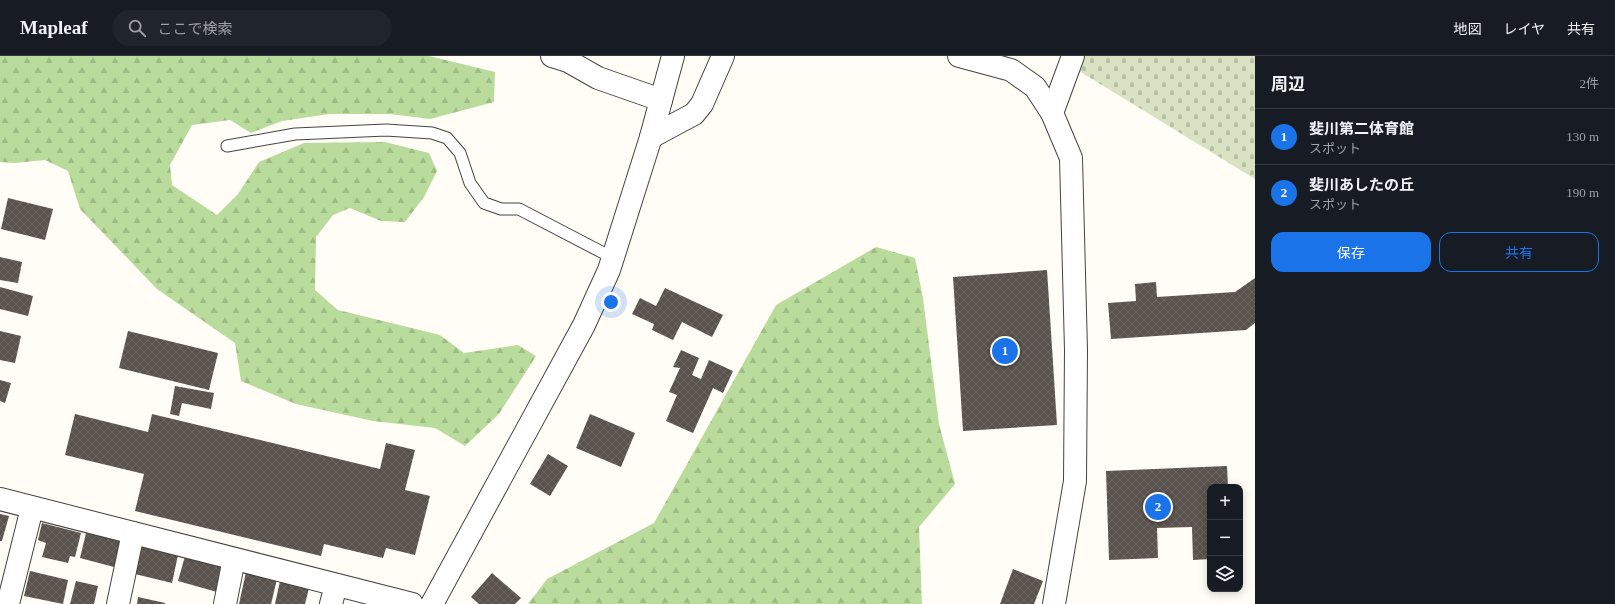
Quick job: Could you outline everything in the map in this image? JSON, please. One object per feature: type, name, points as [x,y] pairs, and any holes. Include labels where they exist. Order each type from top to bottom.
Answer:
[{"type":"street","points":[[432,604],[584,325],[609,270],[651,138],[673,56]]},
{"type":"street","points":[[651,138],[694,114],[702,104],[723,56]]},
{"type":"street","points":[[959,56],[1011,70],[1035,87],[1052,113],[1071,158],[1076,350],[1074,481],[1054,604]]},
{"type":"street","points":[[1052,113],[1073,56]]},
{"type":"street","points":[[563,58],[598,78],[661,100]]},
{"type":"street","points":[[0,499],[234,559],[333,594],[412,604]]},
{"type":"street","points":[[8,604],[32,508]]},
{"type":"street","points":[[118,604],[134,533]]},
{"type":"street","points":[[225,604],[234,559]]},
{"type":"lane","points":[[227,146],[295,134],[386,130],[432,133],[447,138],[460,153],[470,183],[484,203],[501,209],[519,209],[613,258]]},
{"type":"green space","points":[[0,56],[429,56],[495,72],[494,102],[430,119],[390,114],[329,114],[282,121],[251,133],[230,120],[192,125],[170,165],[172,185],[217,215],[238,194],[259,162],[304,143],[385,142],[429,153],[437,171],[424,197],[405,222],[381,221],[350,208],[333,215],[316,237],[315,290],[338,310],[440,335],[464,353],[518,345],[536,356],[499,414],[465,446],[435,428],[373,421],[296,404],[241,381],[235,343],[157,289],[80,209],[68,171],[45,160],[15,163],[0,162]]},
{"type":"green space","points":[[1084,56],[1255,56],[1255,179],[1079,71]]},
{"type":"green space","points":[[876,247],[915,258],[923,298],[939,424],[955,484],[919,527],[922,604],[528,604],[547,579],[654,523],[776,305]]},
{"type":"building","points":[[8,198],[53,209],[45,240],[1,229]]},
{"type":"building","points":[[0,257],[22,262],[18,283],[0,280]]},
{"type":"building","points":[[1047,270],[1057,425],[963,431],[953,277]]},
{"type":"building","points":[[1255,278],[1255,323],[1246,330],[1111,339],[1108,303],[1136,301],[1135,284],[1156,282],[1157,297],[1235,292]]},
{"type":"building","points":[[0,287],[33,296],[28,316],[0,309]]},
{"type":"building","points":[[665,288],[723,315],[712,337],[682,322],[673,340],[652,330],[654,324],[632,314],[640,298],[656,306]]},
{"type":"building","points":[[0,331],[21,336],[15,363],[0,360]]},
{"type":"building","points":[[128,331],[218,353],[209,390],[119,368]]},
{"type":"building","points":[[681,350],[699,358],[692,375],[701,379],[709,360],[733,371],[723,393],[713,388],[693,433],[666,421],[677,395],[669,392],[680,368],[673,367]]},
{"type":"building","points":[[0,380],[11,383],[5,403],[0,401]]},
{"type":"building","points":[[175,386],[214,393],[211,409],[182,403],[179,416],[170,414]]},
{"type":"building","points":[[75,414],[148,432],[152,414],[380,469],[386,443],[415,450],[405,490],[430,496],[415,555],[386,548],[383,558],[324,544],[321,556],[135,511],[144,474],[65,455]]},
{"type":"building","points":[[590,414],[635,433],[621,467],[576,448]]},
{"type":"building","points":[[548,454],[568,466],[550,496],[530,484]]},
{"type":"building","points":[[1227,466],[1228,484],[1207,484],[1207,559],[1193,560],[1192,527],[1157,528],[1158,558],[1109,560],[1106,471]]},
{"type":"building","points":[[0,514],[9,516],[2,541],[0,541]]},
{"type":"building","points":[[42,523],[81,533],[75,557],[70,556],[68,563],[42,557],[46,543],[38,540]]},
{"type":"building","points":[[86,533],[120,541],[114,567],[80,558]]},
{"type":"building","points":[[142,546],[178,555],[172,583],[135,574]]},
{"type":"building","points":[[185,556],[223,566],[217,592],[178,581]]},
{"type":"building","points":[[1013,569],[1043,581],[1034,604],[1000,604]]},
{"type":"building","points":[[30,571],[68,580],[63,604],[24,596]]},
{"type":"building","points":[[246,572],[277,579],[271,604],[239,604]]},
{"type":"building","points":[[492,573],[521,598],[515,604],[479,604],[471,597]]},
{"type":"building","points":[[76,581],[98,586],[94,604],[70,604]]},
{"type":"building","points":[[280,581],[309,588],[305,604],[275,604]]},
{"type":"building","points":[[138,597],[165,603],[165,604],[137,604]]},
{"type":"place","name":"斐川第二体育館","points":[[1005,351]]},
{"type":"place","name":"斐川あしたの丘","points":[[1158,507]]}]
